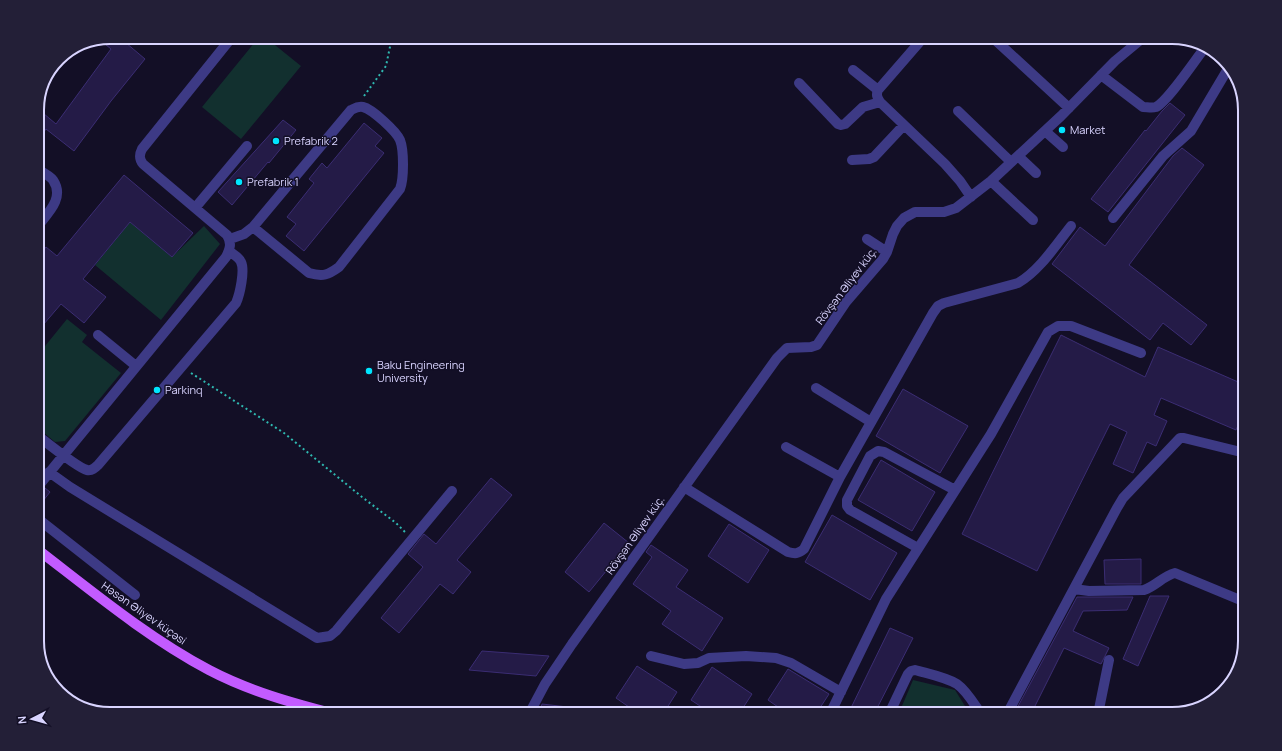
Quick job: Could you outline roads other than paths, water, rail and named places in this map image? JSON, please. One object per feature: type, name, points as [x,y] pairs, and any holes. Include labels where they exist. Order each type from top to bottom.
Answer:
[{"type":"main road","name":"Həsən Əliyev küçəsi","points":[[44,554],[157,639],[209,670],[260,692],[309,707]]},
{"type":"street","points":[[44,479],[226,257],[229,251],[231,245],[230,239],[227,235],[140,160],[142,149],[226,44]]},
{"type":"street","points":[[918,44],[878,90],[877,94],[880,102],[954,174],[971,197]]},
{"type":"street","points":[[1000,44],[1070,108]]},
{"type":"street","name":"Rövşən Əliyev küç.","points":[[534,707],[545,684],[568,650],[777,358],[787,348],[811,347],[817,345],[846,302],[878,266],[887,252],[892,234],[897,226],[909,214],[920,211],[944,212],[953,210],[971,197],[1015,159],[1136,44]]},
{"type":"street","points":[[1101,76],[1143,107],[1152,108],[1157,106],[1171,93],[1202,51]]},
{"type":"street","points":[[853,70],[878,90]]},
{"type":"street","points":[[1113,218],[1163,156],[1191,131],[1226,72]]},
{"type":"street","points":[[799,83],[838,124],[841,125],[845,124],[863,107],[880,102]]},
{"type":"street","points":[[230,239],[244,234],[254,227],[351,110],[357,107],[363,107],[372,111],[400,139],[403,182],[400,189],[339,267],[329,274],[318,275],[309,273],[254,227]]},
{"type":"street","points":[[958,111],[1015,159],[1036,173]]},
{"type":"street","points":[[852,160],[870,159],[874,157],[904,125]]},
{"type":"street","points":[[1045,131],[1063,147]]},
{"type":"street","points":[[195,208],[247,146]]},
{"type":"street","points":[[44,174],[52,179],[58,190],[56,203],[44,218]]},
{"type":"street","points":[[991,181],[1033,220]]},
{"type":"street","points":[[684,487],[788,552],[794,554],[799,553],[804,549],[840,476],[929,319],[938,306],[944,303],[1018,283],[1025,279],[1034,272],[1071,226]]},
{"type":"street","points":[[867,239],[887,252]]},
{"type":"street","points":[[44,440],[86,470],[94,469],[236,303],[239,296],[242,268],[241,261],[229,251]]},
{"type":"street","points":[[834,707],[886,599],[991,434],[1048,332],[1058,326],[1071,326],[1141,354]]},
{"type":"street","points":[[98,335],[136,366]]},
{"type":"street","points":[[816,388],[871,422]]},
{"type":"street","points":[[1011,707],[1123,498],[1180,438],[1238,451]]},
{"type":"street","points":[[786,447],[840,476]]},
{"type":"street","points":[[918,548],[850,510],[847,506],[847,500],[870,456],[878,451],[884,452],[955,490]]},
{"type":"street","points":[[49,472],[70,487],[304,632],[317,638],[330,636],[336,630],[452,491]]},
{"type":"street","points":[[44,524],[135,595]]},
{"type":"street","points":[[1074,589],[1089,591],[1144,590],[1151,588],[1168,574],[1175,573],[1238,599]]},
{"type":"street","points":[[651,656],[684,664],[698,663],[709,658],[746,656],[776,658],[791,663],[841,692]]},
{"type":"street","points":[[1099,707],[1109,660]]},
{"type":"street","points":[[892,707],[908,674],[915,670],[950,680],[957,684],[963,689],[976,707]]},
{"type":"place","name":"Market","points":[[1062,130]]},
{"type":"place","name":"Prefabrik 2","points":[[276,141]]},
{"type":"place","name":"Prefabrik 1","points":[[239,182]]},
{"type":"place","name":"Baku Engineering University","points":[[369,371]]},
{"type":"place","name":"Parkinq","points":[[157,390]]}]
